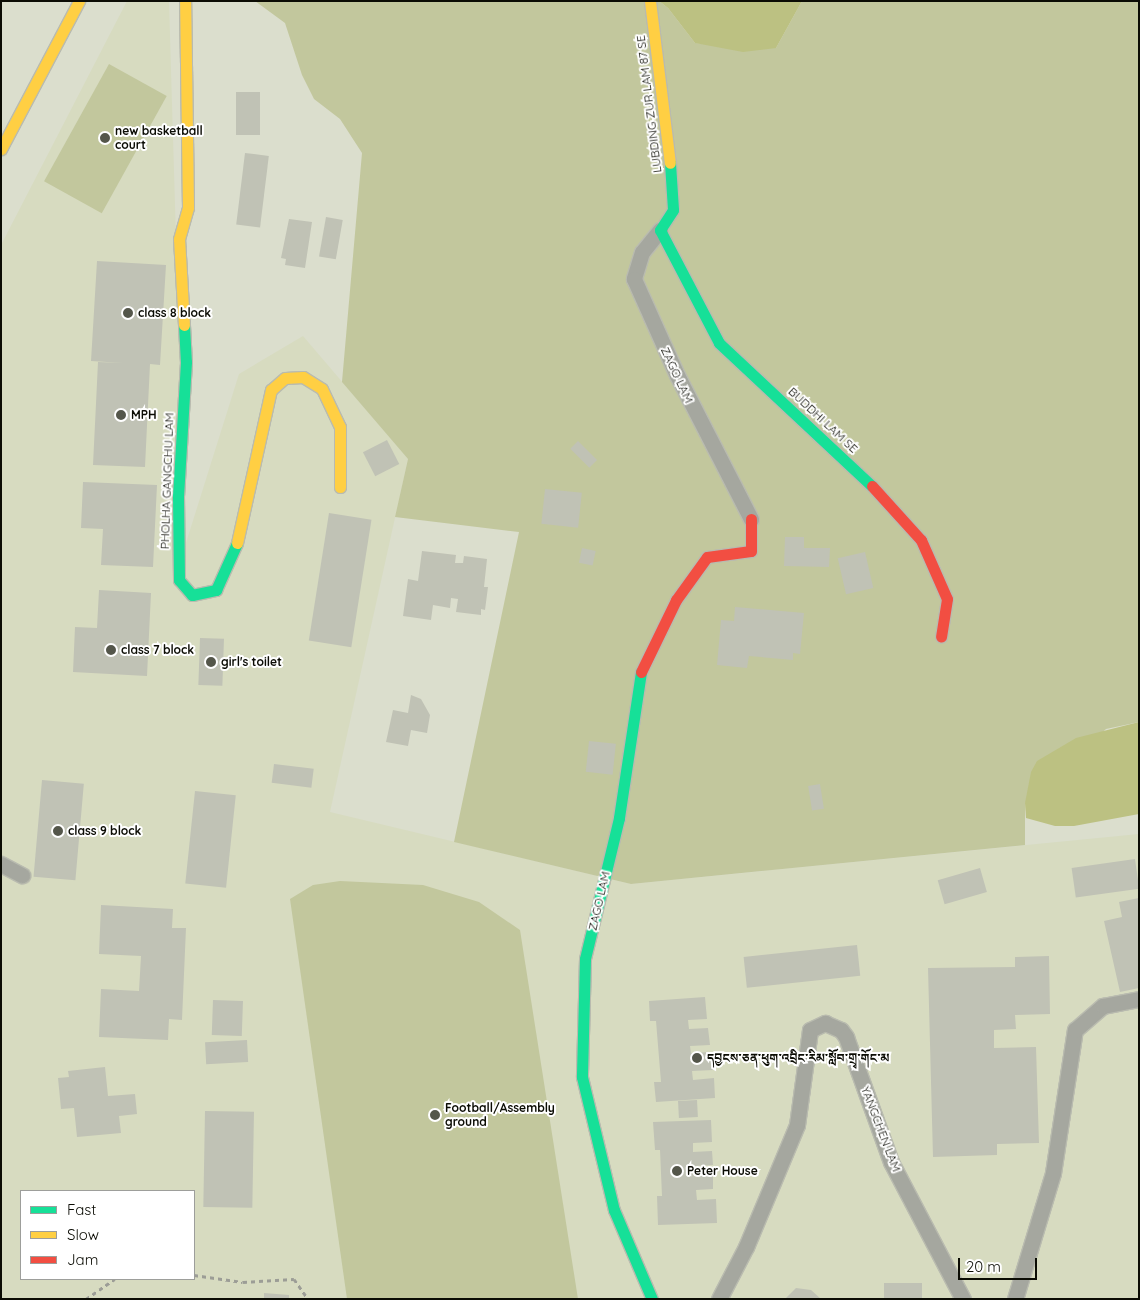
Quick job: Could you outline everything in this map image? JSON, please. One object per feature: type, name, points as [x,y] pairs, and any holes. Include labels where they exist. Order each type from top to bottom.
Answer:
[{"type":"street","points":[[1,150],[79,1]]},
{"type":"street","name":"PHOLHA GANGCHU LAM","points":[[186,1],[189,145],[188,207],[179,239],[186,362],[178,496],[180,580],[192,595],[216,590],[235,552],[271,390],[285,378],[304,377],[322,389],[340,427],[340,487]]},
{"type":"street","name":"LUBDING ZUR LAM 87 SE","points":[[650,1],[669,140],[673,210],[660,230]]},
{"type":"street","name":"BUDDHI LAM SE","points":[[660,230],[719,344],[866,480],[921,540],[947,599],[941,637]]},
{"type":"street","name":"ZAGO LAM","points":[[652,1299],[614,1210],[582,1077],[585,959],[618,818],[639,675],[676,600],[707,557],[751,551],[750,519]]},
{"type":"lane","name":"ZAGO LAM","points":[[660,230],[642,252],[634,279],[677,375],[750,519]]},
{"type":"lane","points":[[1,864],[22,875]]},
{"type":"lane","points":[[1015,1299],[1053,1173],[1075,1030],[1103,1006],[1139,999]]},
{"type":"lane","name":"YANGCHEN LAM","points":[[718,1299],[746,1247],[797,1125],[810,1030],[825,1023],[841,1030],[846,1037],[891,1162],[963,1299]]},
{"type":"path","points":[[195,1275],[243,1282],[294,1278],[308,1299]]},
{"type":"path","points":[[86,1299],[114,1280]]},
{"type":"shaded area","points":[[127,1],[169,1],[185,546],[239,374],[303,336],[408,459],[330,812],[631,884],[1139,834],[1139,1299],[1,1299],[1,245]]},
{"type":"shaded area","points":[[255,1],[659,1],[668,8],[695,43],[776,48],[802,1],[1139,1],[1139,722],[1106,729],[1025,803],[1025,845],[631,884],[454,842],[519,532],[395,517],[408,459],[342,382],[362,153],[340,119],[314,99],[302,75],[285,23]]},
{"type":"shaded area","name":"new basketball court","points":[[109,64],[167,96],[102,213],[44,181]]},
{"type":"shaded area","name":"Football/Assembly ground","points":[[340,881],[423,885],[479,902],[520,930],[578,1299],[347,1299],[290,899],[313,885]]},
{"type":"green space","points":[[659,1],[802,1],[776,48],[743,52],[695,43],[668,8]]},
{"type":"green space","points":[[1139,722],[1139,814],[1074,826],[1055,826],[1026,818],[1025,803],[1031,772],[1037,761],[1076,738]]},
{"type":"building","points":[[236,92],[260,92],[260,135],[236,135]]},
{"type":"building","points":[[245,153],[269,156],[260,227],[236,224]]},
{"type":"building","points":[[326,217],[343,220],[336,259],[319,256]]},
{"type":"building","points":[[289,219],[312,222],[305,268],[285,265],[286,259],[281,258]]},
{"type":"building","points":[[97,261],[166,265],[160,365],[150,364],[145,467],[93,465],[98,362],[123,363],[91,361]]},
{"type":"building","points":[[387,440],[399,464],[375,476],[363,452]]},
{"type":"building","points":[[578,441],[597,460],[589,468],[570,449]]},
{"type":"building","points":[[83,482],[157,485],[153,567],[101,565],[103,529],[81,528]]},
{"type":"building","points":[[545,489],[582,493],[578,528],[541,524]]},
{"type":"building","points":[[329,513],[371,520],[351,647],[309,640]]},
{"type":"building","points":[[785,537],[804,537],[804,548],[830,548],[829,567],[784,566]]},
{"type":"building","points":[[582,548],[596,551],[593,566],[579,563]]},
{"type":"building","points":[[422,551],[456,555],[455,563],[463,563],[464,556],[487,559],[484,587],[488,587],[485,610],[481,609],[481,615],[456,612],[458,599],[451,598],[450,608],[433,605],[431,620],[403,616],[408,579],[418,581]]},
{"type":"building","points":[[865,552],[873,588],[846,594],[838,558]]},
{"type":"building","name":"class 7 block","points":[[99,590],[151,593],[147,676],[73,672],[75,627],[97,628]]},
{"type":"building","points":[[735,607],[804,613],[800,654],[793,653],[793,660],[749,656],[747,668],[717,665],[721,620],[734,621]]},
{"type":"building","name":"girl's toilet","points":[[200,638],[224,639],[222,686],[198,685]]},
{"type":"building","points":[[411,695],[421,699],[430,715],[427,733],[411,730],[408,746],[386,742],[393,710],[408,713]]},
{"type":"building","points":[[589,741],[616,744],[613,775],[586,772]]},
{"type":"building","points":[[274,764],[314,769],[311,788],[272,783]]},
{"type":"building","name":"class 9 block","points":[[42,780],[84,784],[75,880],[34,877]]},
{"type":"building","points":[[820,784],[824,809],[812,811],[808,786]]},
{"type":"building","points":[[195,791],[236,795],[226,888],[185,883]]},
{"type":"building","points":[[1135,859],[1139,889],[1076,898],[1072,868]]},
{"type":"building","points":[[980,868],[987,892],[945,904],[938,880]]},
{"type":"building","points":[[1139,898],[1139,988],[1120,992],[1104,921],[1122,917],[1119,902]]},
{"type":"building","points":[[101,905],[173,909],[172,928],[186,928],[182,1020],[169,1019],[168,1040],[99,1037],[101,989],[139,991],[141,956],[99,954]]},
{"type":"building","points":[[857,945],[860,976],[747,988],[744,957]]},
{"type":"building","points":[[1049,956],[1050,1014],[1015,1015],[1016,1029],[994,1030],[994,1048],[1036,1047],[1039,1143],[997,1144],[997,1155],[933,1157],[928,968],[1015,967],[1015,957]]},
{"type":"building","points":[[705,997],[707,1019],[688,1020],[689,1029],[708,1028],[710,1045],[690,1046],[691,1053],[712,1052],[713,1070],[692,1071],[693,1080],[714,1078],[715,1098],[656,1102],[654,1082],[661,1082],[656,1021],[650,1021],[649,1001]]},
{"type":"building","points":[[213,1000],[243,1001],[242,1036],[212,1035]]},
{"type":"building","points":[[247,1040],[248,1062],[206,1064],[205,1042]]},
{"type":"building","points":[[105,1067],[108,1096],[135,1094],[137,1114],[119,1116],[121,1133],[77,1137],[74,1108],[61,1109],[58,1078],[69,1077],[68,1071]]},
{"type":"building","points":[[697,1100],[698,1117],[679,1118],[678,1101]]},
{"type":"building","points":[[205,1111],[254,1112],[252,1208],[203,1207]]},
{"type":"building","name":"Peter House","points":[[711,1120],[712,1142],[693,1143],[693,1152],[712,1151],[713,1165],[694,1166],[695,1176],[713,1176],[713,1189],[696,1190],[697,1200],[716,1199],[717,1223],[658,1225],[657,1196],[662,1196],[660,1150],[655,1150],[653,1122]]},
{"type":"building","points":[[884,1283],[922,1283],[922,1299],[884,1299]]},
{"type":"building","points":[[796,1288],[811,1290],[821,1299],[785,1299]]},
{"type":"building","points":[[264,1293],[289,1295],[289,1299],[264,1299]]},
{"type":"traffic: fast","points":[[670,163],[673,210],[660,230],[719,343],[872,486]]},
{"type":"traffic: fast","points":[[184,325],[186,362],[178,496],[179,580],[192,595],[216,590],[237,543]]},
{"type":"traffic: fast","points":[[641,672],[619,818],[585,959],[582,1077],[614,1210],[652,1299]]},
{"type":"traffic: slow","points":[[1,149],[79,1]]},
{"type":"traffic: slow","points":[[184,325],[179,239],[188,207],[185,1]]},
{"type":"traffic: slow","points":[[650,1],[670,163]]},
{"type":"traffic: slow","points":[[237,543],[271,390],[285,378],[303,377],[322,389],[340,427],[340,487]]},
{"type":"traffic: jam","points":[[872,486],[921,540],[947,599],[941,637]]},
{"type":"traffic: jam","points":[[641,672],[676,600],[707,557],[751,551],[751,519]]},
{"type":"place","name":"new basketball court","points":[[105,138]]},
{"type":"place","name":"class 8 block","points":[[128,313]]},
{"type":"place","name":"MPH","points":[[121,415]]},
{"type":"place","name":"class 7 block","points":[[111,650]]},
{"type":"place","name":"girl's toilet","points":[[211,662]]},
{"type":"place","name":"class 9 block","points":[[58,831]]},
{"type":"place","name":"དབྱངས་ཅན་ཕུག་འབྲིང་རིམ་སློབ་གྲྭ་གོང་མ","points":[[697,1058]]},
{"type":"place","name":"Football/Assembly ground","points":[[435,1115]]},
{"type":"place","name":"Peter House","points":[[677,1171]]}]
